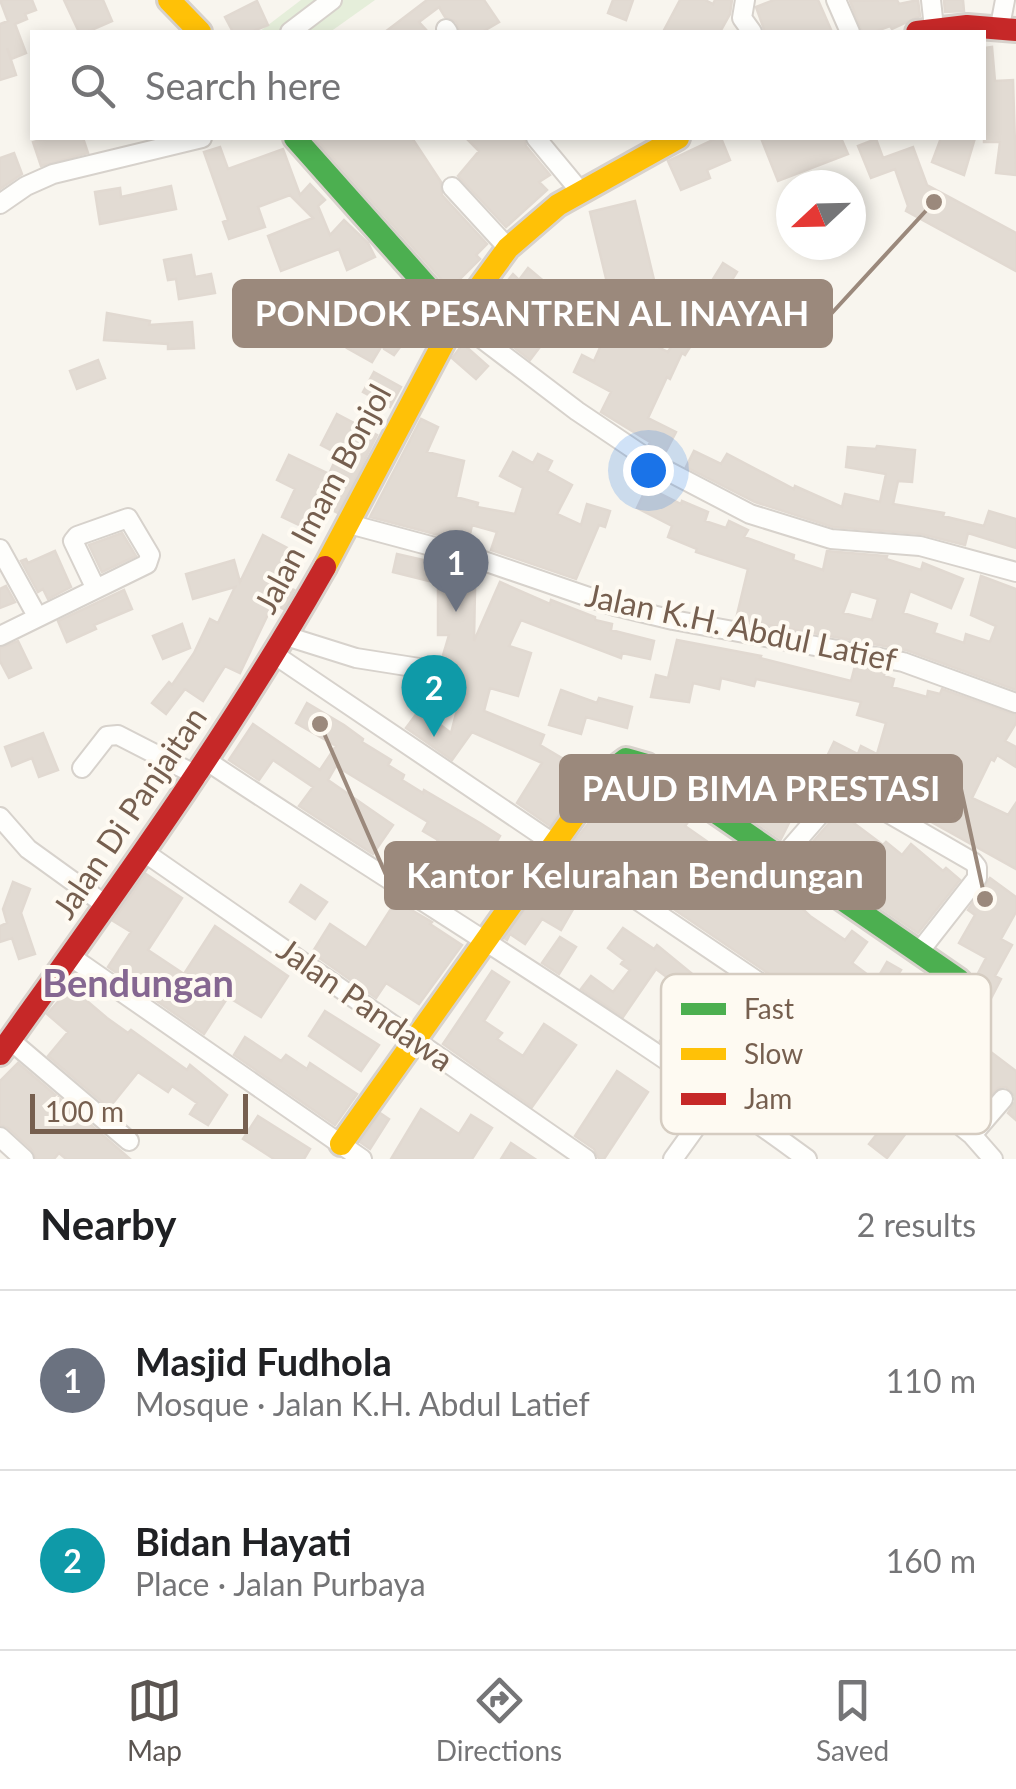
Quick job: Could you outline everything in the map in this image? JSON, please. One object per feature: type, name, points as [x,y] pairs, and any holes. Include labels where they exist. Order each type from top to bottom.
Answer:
[{"type":"street","points":[[169,0],[198,30]]},
{"type":"street","points":[[293,30],[332,0]]},
{"type":"street","points":[[745,0],[741,14],[751,30]]},
{"type":"street","points":[[836,0],[849,30]]},
{"type":"street","points":[[931,0],[926,30],[1008,28],[1005,0]]},
{"type":"street","points":[[0,204],[53,174],[194,140]]},
{"type":"street","points":[[297,140],[456,319],[577,411],[660,467],[750,514],[831,539],[920,546],[1016,572]]},
{"type":"street","points":[[538,140],[580,191]]},
{"type":"street","name":"Jalan Imam Bonjol","points":[[280,646],[456,319],[508,248],[537,220],[580,191],[674,140]]},
{"type":"street","points":[[452,188],[508,248]]},
{"type":"street","points":[[0,636],[151,560],[128,518],[77,536],[73,541],[96,587]]},
{"type":"street","name":"Jalan K.H. Abdul Latief","points":[[349,524],[472,557],[615,606],[884,658],[932,671],[1016,703]]},
{"type":"street","points":[[0,548],[37,616]]},
{"type":"street","points":[[280,646],[432,670]]},
{"type":"street","points":[[280,646],[748,974]]},
{"type":"street","name":"Jalan Di Panjaitan","points":[[5,1047],[202,769],[280,646]]},
{"type":"street","points":[[82,768],[107,736],[118,735],[202,769],[486,939],[661,1056]]},
{"type":"street","points":[[340,1144],[412,1038],[618,762],[634,759],[948,974]]},
{"type":"street","points":[[781,859],[836,796],[850,792],[973,862],[978,867],[977,878],[919,952]]},
{"type":"street","points":[[0,817],[28,849],[108,906]]},
{"type":"street","name":"Jalan Pandawa","points":[[144,852],[586,1159]]},
{"type":"street","points":[[70,956],[362,1159]]},
{"type":"street","points":[[5,1047],[129,1141]]},
{"type":"street","points":[[991,1113],[1003,1099]]},
{"type":"street","points":[[673,1159],[691,1134]]},
{"type":"street","points":[[773,1134],[807,1159]]},
{"type":"street","points":[[972,1135],[993,1159]]},
{"type":"street","points":[[0,1138],[24,1159]]},
{"type":"green space","points":[[301,0],[375,0],[333,30],[262,30]]},
{"type":"building","points":[[0,0],[32,0],[36,10],[15,24],[26,53],[11,59],[7,48],[16,75],[0,80],[0,24],[8,21]]},
{"type":"building","points":[[64,0],[103,0],[112,21],[92,30],[78,30]]},
{"type":"building","points":[[427,0],[484,0],[499,22],[485,30],[459,30],[439,7],[419,22],[426,30],[388,30]]},
{"type":"building","points":[[613,0],[633,0],[626,20],[608,13]]},
{"type":"building","points":[[680,0],[705,0],[713,4],[715,0],[732,0],[721,30],[664,30]]},
{"type":"building","points":[[774,0],[818,0],[831,30],[764,30],[756,7]]},
{"type":"building","points":[[897,0],[899,4],[918,0],[920,16],[892,29],[890,26],[861,30],[850,1]]},
{"type":"building","points":[[944,0],[963,0],[964,11],[945,12]]},
{"type":"building","points":[[257,1],[268,25],[256,30],[232,30],[225,17]]},
{"type":"building","points":[[992,47],[995,81],[1013,80],[1016,175],[996,173],[1000,142],[984,142],[986,48]]},
{"type":"building","points":[[84,140],[88,153],[41,166],[33,142]]},
{"type":"building","points":[[317,140],[413,140],[441,182],[442,195],[487,244],[476,255],[480,259],[450,289]]},
{"type":"building","points":[[468,140],[524,140],[550,175],[539,182],[547,190],[506,227],[458,176],[479,151]]},
{"type":"building","points":[[713,140],[722,140],[730,160],[707,170],[710,178],[681,190],[668,161]]},
{"type":"building","points":[[762,140],[842,140],[848,154],[807,170],[776,170],[776,176]]},
{"type":"building","points":[[876,140],[883,158],[913,147],[927,185],[1016,233],[1016,271],[906,211],[908,206],[895,169],[871,178],[858,146]]},
{"type":"building","points":[[940,140],[974,140],[964,175],[932,162]]},
{"type":"building","points":[[220,147],[228,169],[283,149],[300,195],[310,184],[325,200],[318,206],[330,235],[344,220],[368,243],[375,257],[347,270],[339,249],[281,271],[268,236],[313,218],[290,195],[258,207],[265,227],[229,239],[223,222],[228,220],[204,152]]},
{"type":"building","points":[[14,153],[22,174],[0,189],[0,158]]},
{"type":"building","points":[[171,186],[176,209],[100,224],[95,192],[120,188],[121,197]]},
{"type":"building","points":[[635,201],[655,284],[610,295],[590,212]]},
{"type":"building","points":[[191,255],[195,277],[211,274],[215,293],[179,299],[176,279],[168,280],[164,260]]},
{"type":"building","points":[[723,263],[737,272],[685,355],[682,353],[670,379],[667,377],[648,418],[676,432],[664,455],[601,412],[611,392],[574,372],[582,355],[594,361],[611,323],[668,352]]},
{"type":"building","points":[[528,268],[547,284],[538,295],[549,303],[530,327],[546,339],[530,360],[484,324],[508,294],[501,289],[513,274],[519,280]]},
{"type":"building","points":[[394,288],[404,310],[381,321],[406,339],[394,355],[384,349],[363,303]]},
{"type":"building","points":[[107,313],[150,321],[149,325],[192,322],[194,348],[168,349],[168,344],[104,340]]},
{"type":"building","points":[[356,333],[381,347],[372,362],[347,348]]},
{"type":"building","points":[[463,344],[488,366],[476,379],[452,358]]},
{"type":"building","points":[[98,360],[105,378],[77,389],[70,371]]},
{"type":"building","points":[[374,372],[401,387],[390,407],[363,392]]},
{"type":"building","points":[[337,414],[377,435],[338,513],[328,508],[316,533],[282,517],[295,489],[277,480],[289,455],[329,474],[338,454],[321,445]]},
{"type":"building","points":[[421,419],[438,427],[427,452],[464,461],[456,497],[478,503],[477,507],[515,514],[523,488],[500,476],[513,452],[533,463],[538,454],[552,461],[547,471],[572,485],[557,514],[581,525],[587,504],[610,511],[605,527],[599,525],[576,579],[491,550],[497,532],[472,525],[469,539],[447,533],[446,537],[370,517]]},
{"type":"building","points":[[848,447],[915,450],[912,482],[898,481],[893,504],[944,513],[943,516],[984,526],[989,511],[1016,519],[1016,548],[968,533],[965,545],[921,534],[833,527],[755,502],[686,467],[694,451],[721,464],[727,454],[794,489],[795,486],[842,507],[845,494],[880,502],[886,474],[846,467]]},
{"type":"building","points":[[647,487],[708,512],[705,521],[726,528],[729,521],[748,530],[744,537],[823,570],[827,551],[887,556],[886,559],[921,570],[923,563],[963,579],[951,608],[910,591],[903,613],[937,624],[934,633],[964,643],[966,634],[990,642],[996,626],[971,615],[981,576],[1016,589],[1016,690],[906,650],[736,619],[748,569],[696,552],[697,549],[668,537],[672,526],[637,508]],"holes":[[[851,591],[878,599],[872,620],[843,613]]]},
{"type":"building","points":[[122,533],[136,556],[102,572],[89,545]]},
{"type":"building","points":[[263,535],[295,552],[279,584],[294,590],[284,609],[273,604],[240,673],[225,666],[203,701],[185,689],[166,714],[152,703],[169,682],[172,685],[194,653],[210,619],[218,623],[235,587],[193,599],[186,574],[234,560],[240,582]]},
{"type":"building","points":[[55,551],[71,587],[48,599],[43,589],[38,592],[21,561],[26,559],[28,563]]},
{"type":"building","points":[[397,554],[445,565],[441,584],[393,572]]},
{"type":"building","points":[[500,582],[550,604],[551,600],[612,624],[611,630],[654,641],[650,659],[622,653],[621,658],[521,620],[509,646],[531,653],[518,696],[490,688],[484,711],[544,735],[540,745],[587,773],[550,826],[517,803],[542,763],[472,732],[452,760],[406,728],[420,709],[451,733],[465,679],[444,672],[441,662],[449,635],[438,635],[438,589],[475,589],[474,641]]},
{"type":"building","points":[[6,586],[15,602],[0,608],[0,589]]},
{"type":"building","points":[[124,590],[132,609],[67,642],[58,621]]},
{"type":"building","points":[[182,624],[190,648],[163,659],[153,636]]},
{"type":"building","points":[[677,640],[761,656],[851,681],[855,666],[885,671],[884,676],[894,679],[892,687],[927,697],[928,691],[940,694],[942,689],[1016,715],[1016,723],[1005,741],[1016,747],[1016,767],[997,755],[994,761],[991,759],[972,798],[1008,815],[1016,803],[1016,869],[856,780],[844,780],[821,769],[834,742],[858,754],[861,746],[877,754],[886,723],[857,715],[861,702],[756,679],[754,686],[721,678],[719,689],[693,683],[689,702],[651,697],[656,675],[668,678]]},
{"type":"building","points":[[18,641],[31,668],[9,678],[0,661],[0,648]]},
{"type":"building","points":[[561,690],[597,703],[599,698],[632,707],[627,728],[586,717],[581,734],[549,725]]},
{"type":"building","points":[[307,703],[391,760],[388,765],[404,775],[402,780],[480,823],[500,836],[497,841],[525,858],[505,886],[471,865],[446,901],[411,879],[438,840],[423,831],[428,822],[336,766],[328,780],[393,825],[373,854],[299,806],[313,787],[273,760],[259,780],[229,760],[253,724],[320,770],[336,746],[296,723]]},
{"type":"building","points":[[43,733],[58,770],[39,777],[32,758],[12,766],[5,747]]},
{"type":"building","points":[[793,768],[820,784],[812,799],[803,795],[781,839],[745,814],[747,811],[758,817],[778,783],[783,786]]},
{"type":"building","points":[[621,781],[652,803],[657,796],[691,818],[685,826],[718,849],[714,855],[738,871],[742,865],[761,877],[752,894],[760,899],[782,876],[795,886],[792,890],[797,894],[793,900],[810,916],[845,940],[852,931],[867,942],[852,963],[867,974],[769,974],[641,887],[661,856],[641,843],[621,874],[574,842]]},
{"type":"building","points":[[839,812],[902,855],[911,844],[960,880],[918,933],[802,854]]},
{"type":"building","points":[[551,873],[583,892],[561,930],[542,919],[525,944],[510,934],[507,940],[504,938]]},
{"type":"building","points":[[146,874],[182,898],[148,950],[184,974],[215,926],[288,976],[261,1017],[228,997],[204,1034],[108,967],[131,932],[113,921]]},
{"type":"building","points":[[990,878],[1016,897],[1016,912],[1001,939],[1012,945],[995,976],[1001,979],[991,998],[991,974],[978,974],[986,958],[959,943],[975,915],[968,910]]},
{"type":"building","points":[[13,882],[30,889],[21,913],[35,954],[19,959],[12,938],[0,942],[0,926],[7,923],[3,909]]},
{"type":"building","points":[[301,885],[327,902],[315,919],[290,902]]},
{"type":"building","points":[[396,901],[462,945],[419,1004],[386,983],[376,998],[312,953],[330,924],[366,948]]},
{"type":"building","points":[[623,928],[654,949],[657,945],[692,974],[663,974],[656,969],[623,1017],[581,989],[591,976],[613,992],[630,970],[608,948]]},
{"type":"building","points":[[560,937],[576,947],[559,974],[542,963]]},
{"type":"building","points":[[887,962],[901,970],[880,974]]},
{"type":"building","points":[[492,971],[509,982],[484,1021],[502,1033],[497,1039],[523,1056],[544,1024],[576,1045],[532,1107],[443,1044]]},
{"type":"building","points":[[75,983],[90,996],[87,1001],[107,1018],[128,1033],[131,1030],[187,1070],[190,1065],[227,1095],[208,1125],[190,1114],[197,1103],[172,1086],[168,1092],[138,1072],[109,1108],[48,1056],[68,1032],[47,1014]]},
{"type":"building","points":[[325,1011],[379,1045],[361,1071],[309,1036]]},
{"type":"building","points":[[245,1037],[281,1061],[286,1055],[307,1069],[310,1063],[357,1094],[335,1125],[234,1055]]},
{"type":"building","points":[[991,1052],[1016,1071],[1016,1120],[1008,1113],[1015,1096],[1006,1087],[991,1095]]},
{"type":"building","points":[[18,1063],[130,1159],[66,1159],[59,1153],[54,1159],[36,1159],[32,1150],[0,1125],[0,1081]]},
{"type":"building","points":[[617,1071],[648,1092],[604,1159],[599,1159],[594,1149],[575,1136]]},
{"type":"building","points":[[421,1109],[459,1134],[471,1115],[492,1128],[472,1159],[391,1159]]},
{"type":"building","points":[[380,1113],[389,1119],[370,1149],[360,1142]]},
{"type":"building","points":[[258,1116],[310,1149],[304,1159],[274,1159],[243,1139]]},
{"type":"building","points":[[877,1134],[905,1134],[887,1158],[869,1144]]},
{"type":"building","points":[[511,1143],[535,1159],[501,1159]]},
{"type":"traffic: fast","points":[[297,140],[456,319]]},
{"type":"traffic: fast","points":[[585,801],[609,772],[626,759],[647,765],[950,974]]},
{"type":"traffic: slow","points":[[169,0],[198,30]]},
{"type":"traffic: slow","points":[[325,567],[456,319],[508,248],[558,205],[674,140]]},
{"type":"traffic: slow","points":[[341,1144],[585,801]]},
{"type":"traffic: jam","points":[[934,30],[967,26],[1016,30]]},
{"type":"traffic: jam","points":[[0,1054],[210,754],[325,567]]},
{"type":"place","name":"PONDOK PESANTREN AL INAYAH","points":[[934,202]]},
{"type":"place","name":"Masjid Fudhola","points":[[456,612]]},
{"type":"place","name":"Kantor Kelurahan Bendungan","points":[[320,724]]},
{"type":"place","name":"Bidan Hayati","points":[[434,737]]},
{"type":"place","name":"PAUD BIMA PRESTASI","points":[[985,899]]},
{"type":"district","name":"Bendungan","points":[[138,984]]}]
